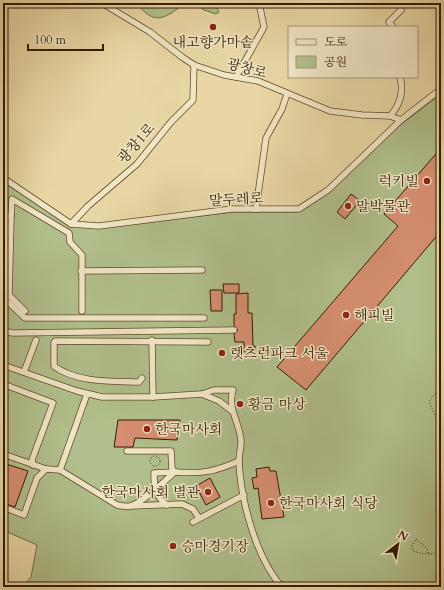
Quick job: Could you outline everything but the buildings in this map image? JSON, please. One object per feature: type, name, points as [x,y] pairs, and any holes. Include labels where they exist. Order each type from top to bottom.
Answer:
[{"type":"street","name":"광창로","points":[[102,3],[150,32],[194,65],[236,77],[258,81],[330,111],[362,115],[390,116],[401,120]]},
{"type":"street","points":[[236,77],[264,26],[259,3]]},
{"type":"street","points":[[392,26],[389,22],[401,10]]},
{"type":"street","name":"광창1로","points":[[71,224],[88,206],[137,164],[162,132],[193,100],[194,65]]},
{"type":"street","points":[[390,116],[398,108],[400,100],[400,78]]},
{"type":"street","name":"말두레로","points":[[3,178],[71,224],[99,226],[232,209],[299,208],[328,190],[401,120],[441,89]]},
{"type":"street","points":[[256,209],[266,138],[282,109],[287,94]]},
{"type":"street","points":[[25,311],[9,295],[12,199],[69,233],[70,242],[82,255],[82,311]]},
{"type":"street","points":[[3,216],[11,216]]},
{"type":"street","points":[[3,220],[5,222],[6,230],[6,300],[25,318],[204,318]]},
{"type":"street","points":[[82,271],[202,270]]},
{"type":"street","points":[[3,331],[13,333],[234,330]]},
{"type":"street","points":[[24,372],[36,340]]},
{"type":"street","points":[[152,340],[152,397]]},
{"type":"street","points":[[142,378],[139,382],[95,381],[59,370],[54,366],[56,341],[152,340],[208,342]]},
{"type":"street","points":[[3,364],[87,394],[102,397],[152,397],[202,394],[214,390],[233,390],[231,398],[232,411],[241,441],[239,461],[244,495],[258,547],[282,587]]},
{"type":"street","points":[[3,384],[53,403],[32,460],[33,465]]},
{"type":"street","points":[[60,470],[87,394]]},
{"type":"street","points":[[202,394],[219,401],[232,411]]},
{"type":"street","points":[[127,451],[172,451],[172,469],[175,472]]},
{"type":"street","points":[[3,454],[46,470],[60,470],[117,505],[182,504],[190,507],[196,520],[244,495]]},
{"type":"street","points":[[167,505],[161,501],[154,489],[154,472],[203,474],[222,469],[239,461]]},
{"type":"street","points":[[3,507],[24,514],[37,478],[46,470]]},
{"type":"street","points":[[129,506],[138,502],[175,472]]},
{"type":"path","points":[[441,386],[429,402],[441,428]]},
{"type":"path","points":[[153,456],[160,459],[159,464],[156,466],[150,464],[150,459],[153,456]]},
{"type":"path","points":[[428,553],[427,548],[416,540],[412,546],[413,551],[428,553],[441,552]]},
{"type":"green space","points":[[137,3],[185,3],[166,16],[155,18],[143,11]]},
{"type":"green space","points":[[194,3],[214,3],[219,12],[216,14],[204,10]]},
{"type":"green space","name":"렛츠런파크 서울","points":[[441,94],[441,587],[23,587],[31,577],[37,545],[3,530],[3,187],[6,184],[71,226],[100,228],[233,212],[297,212],[313,203],[395,129]]},
{"type":"place","name":"내고향가마솥","points":[[213,27]]},
{"type":"place","name":"럭키빌","points":[[427,181]]},
{"type":"place","name":"말박물관","points":[[348,206]]},
{"type":"place","name":"해피빌","points":[[346,315]]},
{"type":"place","name":"렛츠런파크 서울","points":[[222,353]]},
{"type":"place","name":"황금 마상","points":[[240,404]]},
{"type":"place","name":"한국마사회","points":[[147,429]]},
{"type":"place","name":"한국마사회 별관","points":[[208,492]]},
{"type":"place","name":"한국마사회 식당","points":[[271,503]]},
{"type":"place","name":"승마경기장","points":[[173,546]]}]
